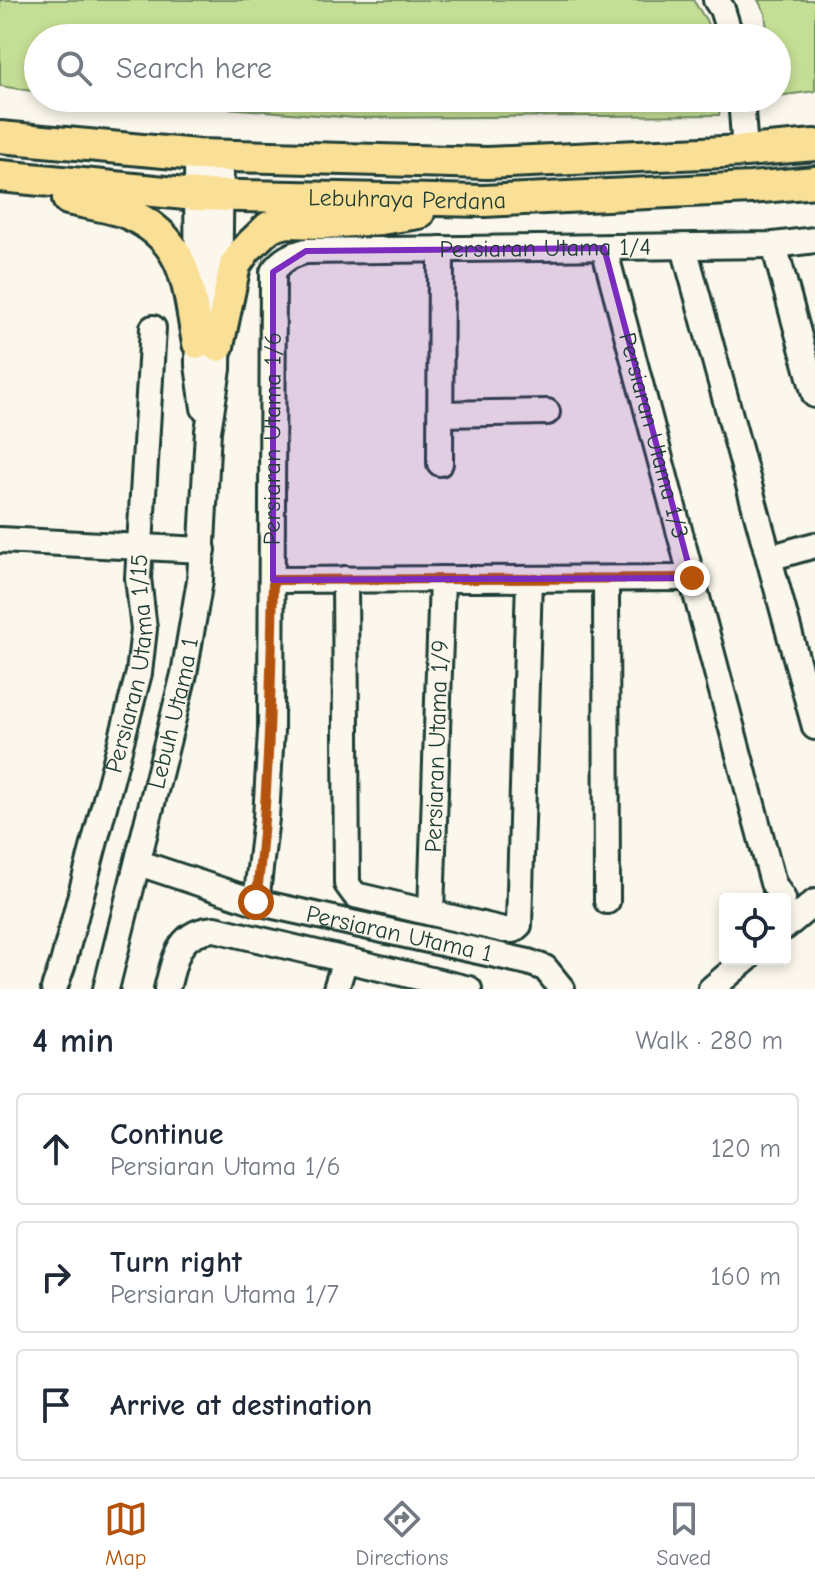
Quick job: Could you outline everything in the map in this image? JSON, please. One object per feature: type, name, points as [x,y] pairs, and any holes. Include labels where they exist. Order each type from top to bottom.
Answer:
[{"type":"main road","name":"Lebuhraya Perdana","points":[[0,137],[209,155],[487,163],[815,145]]},
{"type":"main road","name":"Lebuhraya Perdana","points":[[0,177],[208,195],[484,201],[815,182]]},
{"type":"main road","points":[[0,177],[127,213],[161,233],[175,251],[185,274],[208,345]]},
{"type":"main road","points":[[208,345],[235,265],[246,249],[269,227],[287,222],[381,219],[484,201]]},
{"type":"street","points":[[716,0],[727,24]]},
{"type":"street","points":[[742,112],[745,151]]},
{"type":"street","name":"Lebuh Utama 1","points":[[106,989],[184,674],[203,550],[208,431],[198,365],[208,345],[209,155]]},
{"type":"street","name":"Persiaran Utama 1/4","points":[[279,263],[290,255],[306,251],[684,247],[774,245],[815,240]]},
{"type":"street","points":[[774,245],[815,395]]},
{"type":"street","points":[[684,247],[815,727]]},
{"type":"street","name":"Persiaran Utama 1/3","points":[[604,248],[773,883],[794,909]]},
{"type":"street","points":[[440,463],[441,249]]},
{"type":"street","name":"Persiaran Utama 1/6","points":[[256,902],[266,818],[271,731],[273,272],[279,263]]},
{"type":"street","name":"Persiaran Utama 1/15","points":[[54,989],[139,673],[144,629],[138,578],[153,328]]},
{"type":"street","points":[[441,414],[547,412]]},
{"type":"street","points":[[0,540],[203,550]]},
{"type":"street","points":[[769,558],[815,545]]},
{"type":"street","points":[[273,580],[692,578]]},
{"type":"street","points":[[345,579],[347,884],[355,895],[504,930],[513,930],[519,925],[529,579]]},
{"type":"street","name":"Persiaran Utama 1/9","points":[[431,912],[442,579]]},
{"type":"street","points":[[606,579],[607,901]]},
{"type":"street","name":"Persiaran Utama 1","points":[[139,863],[256,902],[528,962],[545,968],[562,989]]},
{"type":"street","points":[[167,989],[178,950],[184,941],[199,930],[215,929],[469,989]]},
{"type":"street","points":[[336,989],[345,960]]},
{"type":"street","points":[[711,989],[740,965]]},
{"type":"highlighted area","points":[[604,248],[692,578],[273,580],[273,272],[306,251]]},
{"type":"green space","points":[[0,0],[693,0],[708,24],[24,24],[24,90],[0,86]]},
{"type":"green space","points":[[758,0],[815,0],[815,91],[791,94],[791,24],[766,24]]},
{"type":"green space","points":[[277,112],[720,112],[719,115],[355,118]]},
{"type":"route","points":[[256,902],[266,818],[271,731],[273,580],[692,578]]}]
